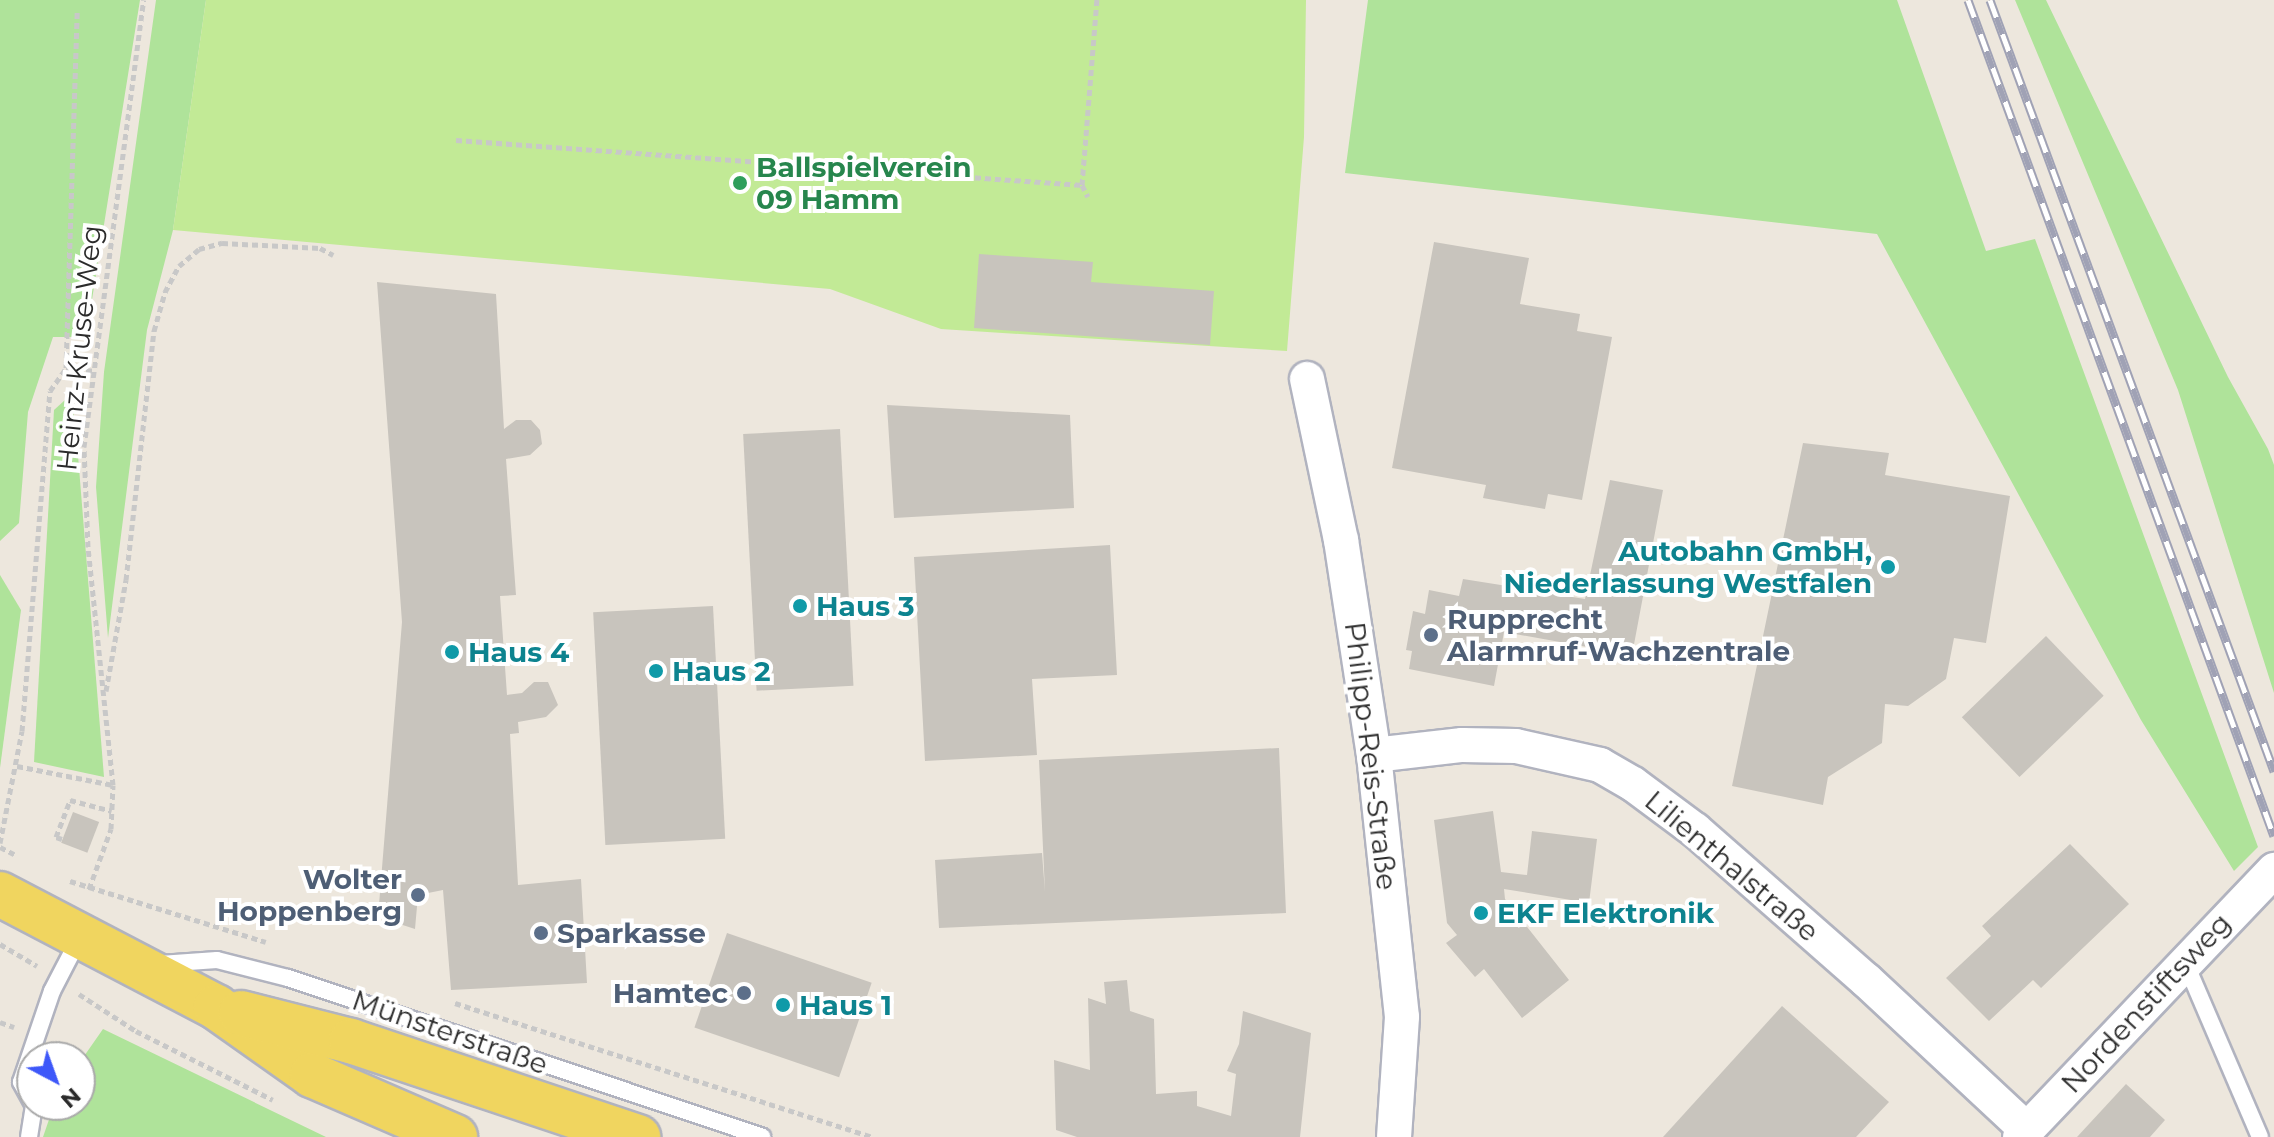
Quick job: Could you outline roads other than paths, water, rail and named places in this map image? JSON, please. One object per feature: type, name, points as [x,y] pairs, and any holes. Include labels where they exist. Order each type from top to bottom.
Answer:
[{"type":"main road","name":"Münsterstraße","points":[[0,894],[79,939],[216,1007],[312,1075],[455,1137]]},
{"type":"main road","name":"Münsterstraße","points":[[216,1007],[351,1041],[638,1137]]},
{"type":"street","name":"Philipp-Reis-Straße","points":[[1307,379],[1341,540],[1374,755],[1402,1017],[1394,1137]]},
{"type":"street","name":"Lilienthalstraße","points":[[1374,755],[1462,745],[1516,746],[1600,765],[1633,784],[1695,830],[1866,980],[2023,1133]]},
{"type":"street","name":"Nordenstiftsweg","points":[[2023,1133],[2274,870]]},
{"type":"lane","points":[[36,1041],[58,980],[79,939]]},
{"type":"lane","name":"Münsterstraße","points":[[133,966],[217,960],[288,978],[762,1137]]},
{"type":"lane","points":[[2185,962],[2260,1137]]},
{"type":"railway","points":[[1968,0],[2274,836]]},
{"type":"railway","points":[[1990,0],[2274,771]]},
{"type":"place","name":"Ballspielverein 09 Hamm","points":[[740,183]]},
{"type":"place","name":"Autobahn GmbH, Niederlassung Westfalen","points":[[1888,567]]},
{"type":"place","name":"Haus 3","points":[[800,606]]},
{"type":"place","name":"Rupprecht Alarmruf-Wachzentrale","points":[[1431,635]]},
{"type":"place","name":"Haus 4","points":[[452,652]]},
{"type":"place","name":"Haus 2","points":[[656,671]]},
{"type":"place","name":"Wolter Hoppenberg","points":[[418,895]]},
{"type":"place","name":"EKF Elektronik","points":[[1481,913]]},
{"type":"place","name":"Sparkasse","points":[[541,933]]},
{"type":"place","name":"Hamtec","points":[[744,993]]},
{"type":"place","name":"Haus 1","points":[[783,1005]]}]
